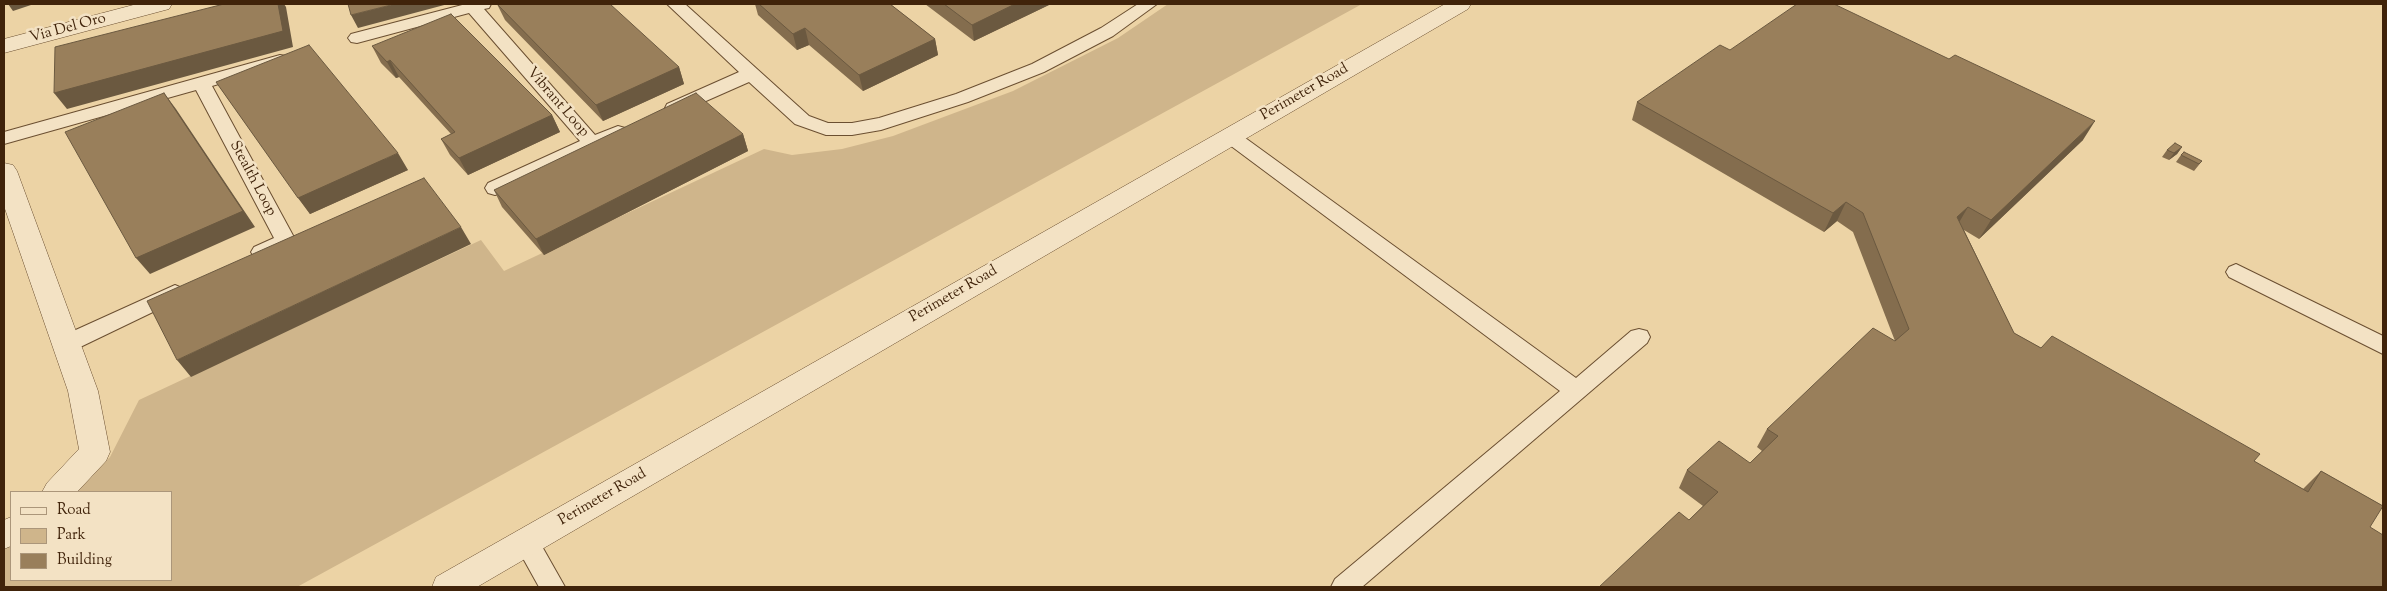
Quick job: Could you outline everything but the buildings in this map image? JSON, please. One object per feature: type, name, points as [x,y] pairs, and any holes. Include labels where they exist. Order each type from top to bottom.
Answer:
[{"type":"street","name":"Via Del Oro","points":[[4,46],[124,9],[160,4]]},
{"type":"street","name":"Perimeter Road","points":[[448,587],[1460,4]]},
{"type":"street","points":[[4,171],[84,391],[95,452],[59,491]]},
{"type":"lane","points":[[675,4],[802,120],[826,129],[852,129],[881,124],[962,98],[1038,68],[1107,32],[1149,4]]},
{"type":"lane","points":[[357,38],[478,5]]},
{"type":"lane","name":"Vibrant Loop","points":[[478,5],[592,143],[635,124]]},
{"type":"lane","points":[[4,138],[294,56]]},
{"type":"lane","points":[[661,113],[751,74]]},
{"type":"lane","name":"Stealth Loop","points":[[201,83],[294,237],[240,262]]},
{"type":"lane","points":[[1230,136],[1576,390]]},
{"type":"lane","points":[[495,188],[592,143]]},
{"type":"lane","points":[[2236,272],[2383,346]]},
{"type":"lane","points":[[66,344],[195,283]]},
{"type":"lane","points":[[1344,587],[1639,337]]},
{"type":"lane","points":[[526,542],[552,587]]},
{"type":"green space","points":[[1168,4],[1362,4],[297,587],[4,587],[4,550],[10,546],[10,581],[172,581],[172,491],[77,491],[110,457],[139,400],[481,240],[504,271],[764,149],[792,155],[842,149],[893,136],[1013,91],[1118,38]]}]
